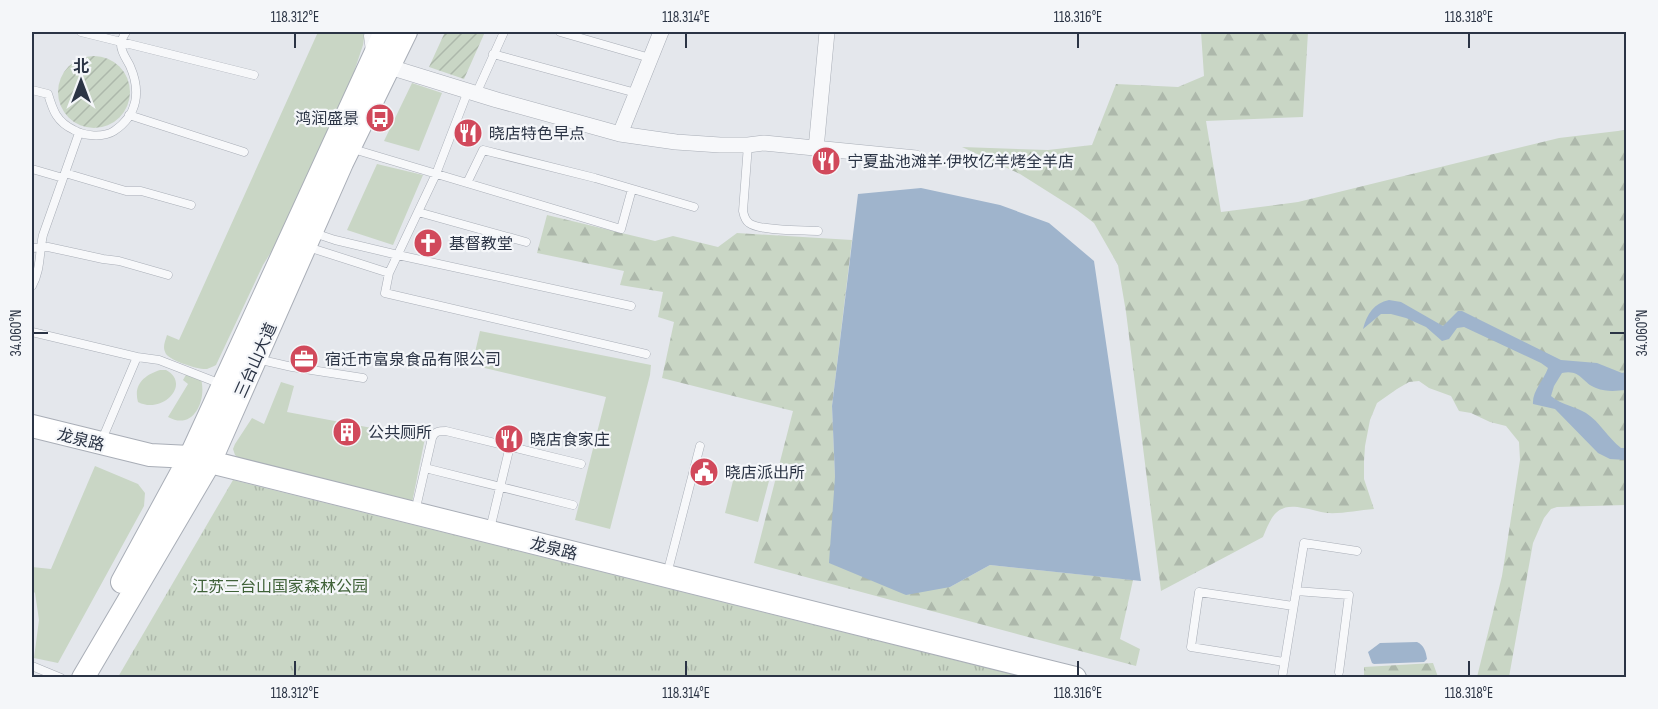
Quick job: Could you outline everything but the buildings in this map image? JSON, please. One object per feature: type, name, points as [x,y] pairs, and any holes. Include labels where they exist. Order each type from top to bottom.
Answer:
[{"type":"main road","name":"三台山大道","points":[[380,64],[385,32]]},
{"type":"main road","name":"三台山大道","points":[[63,678],[200,460],[223,385],[301,236],[380,64],[406,32]]},
{"type":"main road","name":"三台山大道","points":[[83,678],[256,358],[301,236]]},
{"type":"main road","name":"龙泉路","points":[[32,426],[150,455],[200,460],[1075,678]]},
{"type":"street","points":[[620,134],[661,32]]},
{"type":"street","points":[[816,149],[827,32]]},
{"type":"street","points":[[380,64],[620,134],[676,142],[748,145],[764,143],[916,158]]},
{"type":"lane","points":[[81,32],[254,75]]},
{"type":"lane","points":[[32,90],[48,94],[59,121],[79,133],[94,136],[111,133],[125,122],[132,111],[136,96],[136,82],[123,53],[122,42],[126,32]]},
{"type":"lane","points":[[369,32],[368,36],[380,64]]},
{"type":"lane","points":[[504,32],[472,92],[389,273],[385,293],[646,354]]},
{"type":"lane","points":[[560,32],[650,58]]},
{"type":"lane","points":[[494,54],[636,93]]},
{"type":"lane","points":[[129,115],[244,152]]},
{"type":"lane","points":[[32,286],[39,265],[36,248],[43,235],[79,133]]},
{"type":"lane","points":[[342,145],[621,229],[632,189]]},
{"type":"lane","points":[[748,145],[742,211],[748,223],[764,228],[818,231]]},
{"type":"lane","points":[[467,183],[483,150],[694,207]]},
{"type":"lane","points":[[32,169],[126,191],[141,191],[191,206]]},
{"type":"lane","points":[[418,212],[526,242]]},
{"type":"lane","points":[[301,236],[335,240],[631,306]]},
{"type":"lane","points":[[301,236],[389,273]]},
{"type":"lane","points":[[36,248],[48,247],[119,261],[168,275]]},
{"type":"lane","points":[[32,332],[137,357],[159,360],[223,385]]},
{"type":"lane","points":[[101,443],[137,357]]},
{"type":"lane","points":[[256,358],[292,367],[363,378]]},
{"type":"lane","points":[[415,513],[432,438],[440,431],[581,464]]},
{"type":"lane","points":[[489,532],[510,446]]},
{"type":"lane","points":[[667,576],[700,446]]},
{"type":"lane","points":[[425,468],[573,505]]},
{"type":"lane","points":[[1282,678],[1304,543],[1357,551]]},
{"type":"lane","points":[[1296,591],[1349,594],[1339,672]]},
{"type":"lane","points":[[1284,662],[1191,647],[1198,592],[1293,606]]},
{"type":"lane","points":[[32,666],[63,678]]},
{"type":"green space","points":[[318,32],[365,32],[353,75],[281,236],[263,265],[216,365],[203,369],[179,362],[166,354],[164,344],[167,335],[179,340]]},
{"type":"green space","points":[[445,32],[485,32],[464,79],[429,67]]},
{"type":"green space","points":[[1201,32],[1308,32],[1303,117],[1206,121],[1221,212],[1298,202],[1559,138],[1626,130],[1626,505],[1557,507],[1551,509],[1544,518],[1533,543],[1509,677],[1477,677],[1502,576],[1520,460],[1519,442],[1506,426],[1459,411],[1451,396],[1429,388],[1419,381],[1409,382],[1377,403],[1370,420],[1365,446],[1364,479],[1374,509],[1324,513],[1306,508],[1281,509],[1272,517],[1263,537],[1161,591],[1118,265],[1094,223],[1077,210],[1020,174],[962,147],[1048,150],[1092,145],[1116,84],[1178,87],[1204,76]]},
{"type":"green space","points":[[101,56],[120,66],[128,78],[130,92],[128,106],[120,118],[108,126],[87,128],[68,118],[60,106],[58,85],[68,66],[80,58]]},
{"type":"green space","points":[[412,83],[442,93],[419,151],[384,141]]},
{"type":"green space","points":[[377,164],[423,175],[393,245],[347,230]]},
{"type":"green space","points":[[547,215],[655,241],[673,236],[718,247],[737,233],[852,240],[832,406],[835,477],[950,587],[990,565],[1133,580],[1120,639],[1140,649],[1136,666],[754,563],[793,411],[662,378],[674,322],[658,317],[663,292],[620,285],[624,271],[537,253]]},
{"type":"green space","points":[[480,331],[651,365],[610,529],[575,520],[606,397],[472,365]]},
{"type":"green space","points":[[160,370],[166,370],[173,376],[176,383],[171,396],[156,404],[147,405],[138,402],[139,385],[145,378]]},
{"type":"green space","points":[[187,373],[201,379],[202,396],[196,412],[191,417],[177,420],[168,417],[188,384],[183,380]]},
{"type":"green space","points":[[281,382],[294,386],[287,412],[425,438],[412,503],[250,468],[235,455],[233,449],[235,444],[252,418],[264,424]]},
{"type":"green space","points":[[95,466],[138,484],[145,493],[144,506],[58,663],[34,658],[39,620],[35,593],[32,590],[32,567],[51,569]]},
{"type":"green space","points":[[735,473],[769,481],[758,522],[725,513]]},
{"type":"green space","name":"江苏三台山国家森林公园","points":[[233,480],[1023,677],[118,677]]},
{"type":"green space","points":[[1433,663],[1438,677],[1364,677],[1364,667]]},
{"type":"water","points":[[921,188],[1000,205],[1049,223],[1094,261],[1141,581],[990,565],[950,587],[906,595],[829,563],[835,477],[832,406],[858,194]]},
{"type":"water","points":[[1389,300],[1401,302],[1443,326],[1458,311],[1462,311],[1561,360],[1597,363],[1622,373],[1626,372],[1626,390],[1615,391],[1591,386],[1573,373],[1562,373],[1551,396],[1591,417],[1616,444],[1621,448],[1626,448],[1626,460],[1610,459],[1598,453],[1555,409],[1533,404],[1534,395],[1548,368],[1541,363],[1464,327],[1457,328],[1449,339],[1442,341],[1426,327],[1406,318],[1381,314],[1363,329],[1372,310]]},
{"type":"water","points":[[1417,642],[1425,651],[1427,659],[1424,662],[1374,664],[1368,652],[1380,643]]},
{"type":"place","name":"鸿润盛景","points":[[380,118]]},
{"type":"place","name":"晓店特色早点","points":[[468,133]]},
{"type":"place","name":"宁夏盐池滩羊·伊牧亿羊烤全羊店","points":[[826,161]]},
{"type":"place","name":"基督教堂","points":[[428,243]]},
{"type":"place","name":"宿迁市富泉食品有限公司","points":[[304,359]]},
{"type":"place","name":"公共厕所","points":[[347,432]]},
{"type":"place","name":"晓店食家庄","points":[[509,439]]},
{"type":"place","name":"晓店派出所","points":[[704,472]]}]
